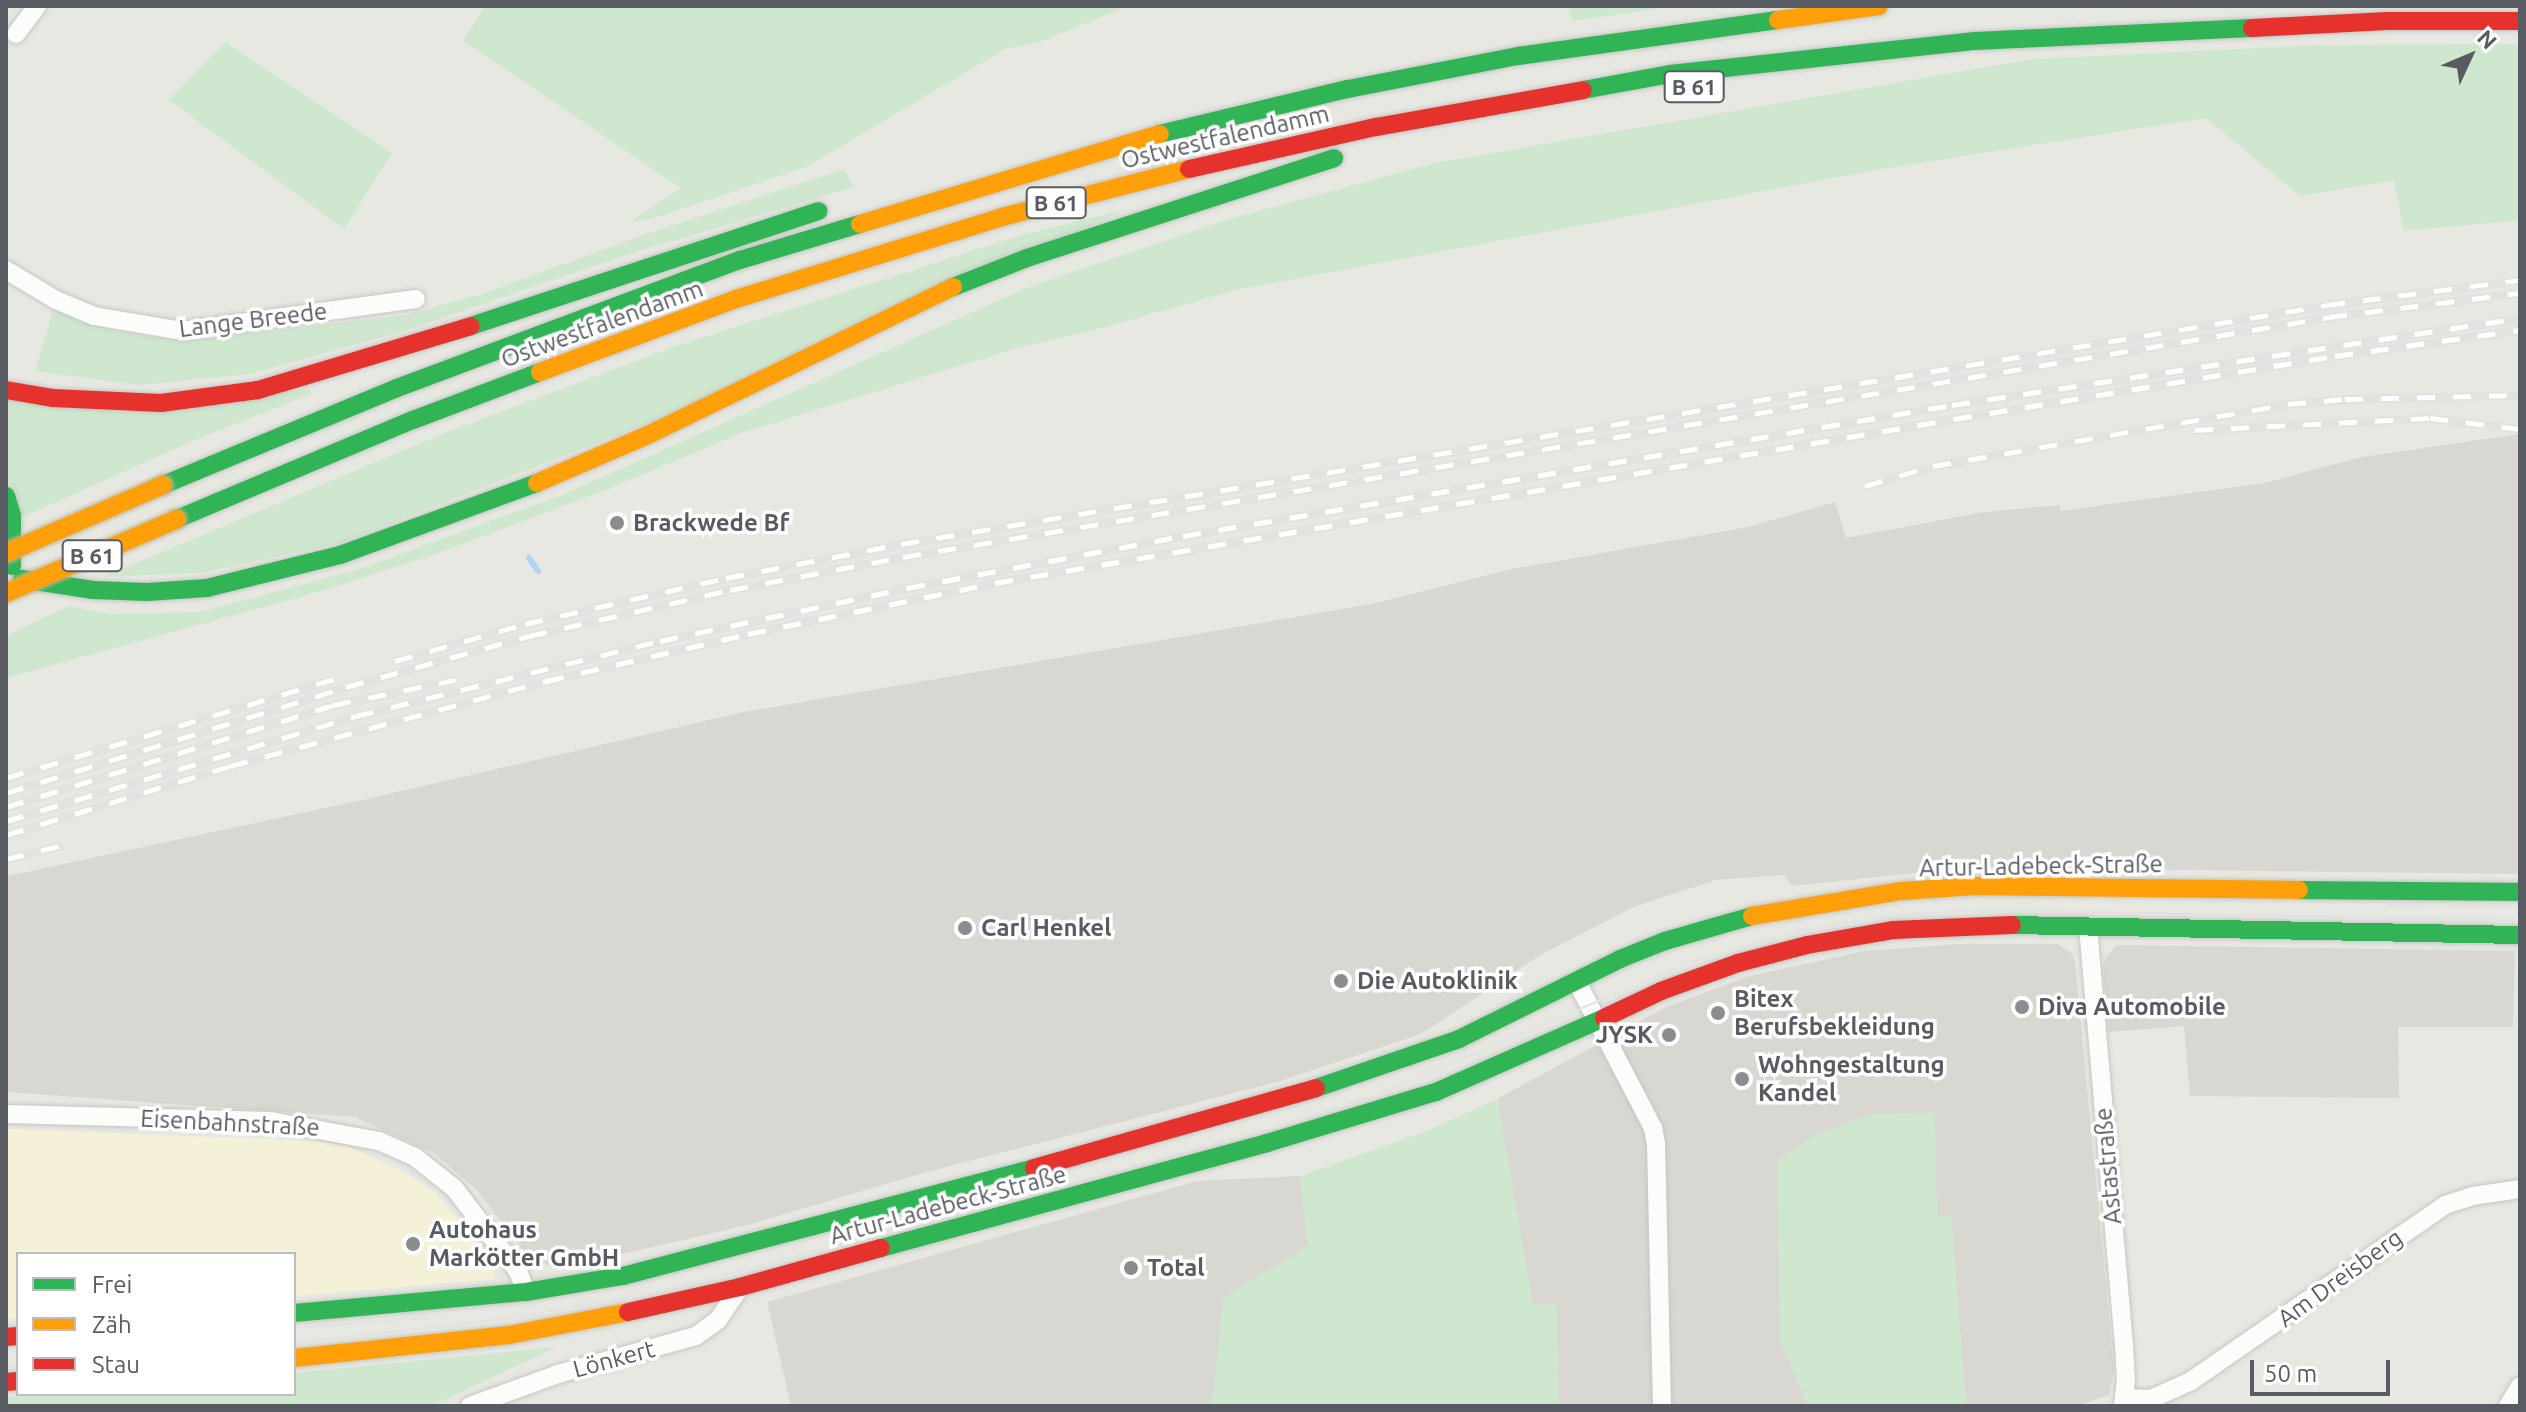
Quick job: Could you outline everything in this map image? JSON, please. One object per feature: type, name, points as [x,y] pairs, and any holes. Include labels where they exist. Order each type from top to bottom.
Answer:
[{"type":"main road","name":"Ostwestfalendamm","points":[[6,553],[397,388],[740,260],[1165,133],[1348,89],[1518,56],[1879,6]]},
{"type":"main road","name":"Ostwestfalendamm","points":[[8,585],[177,519],[413,420],[721,305],[1002,217],[1178,171],[1376,127],[1670,74],[1975,41],[2387,21],[2520,21]]},
{"type":"main road","name":"B 61","points":[[1386,144],[1671,90],[1886,63],[1975,41]]},
{"type":"main road","points":[[1019,156],[1062,146],[1165,133]]},
{"type":"main road","points":[[6,496],[12,516],[8,585],[147,592],[207,588],[340,555],[528,487],[648,435],[949,289],[1027,258],[1290,170],[1359,152]]},
{"type":"main road","points":[[6,390],[53,398],[161,403],[258,390],[363,361],[734,236],[839,205]]},
{"type":"main road","name":"Artur-Ladebeck-Straße","points":[[296,1313],[526,1292],[623,1276],[771,1239],[1299,1095],[1459,1039],[1632,954],[1730,921],[1902,891],[1975,886],[2520,892]]},
{"type":"main road","name":"Artur-Ladebeck-Straße","points":[[296,1358],[509,1335],[740,1287],[1371,1113],[1484,1074],[1699,976],[1821,942],[1935,925],[2520,935]]},
{"type":"street","points":[[16,34],[37,6]]},
{"type":"street","name":"Lange Breede","points":[[6,270],[56,300],[94,316],[182,331],[416,299]]},
{"type":"street","name":"Astastraße","points":[[2088,926],[2124,1344],[2123,1402]]},
{"type":"street","points":[[1577,982],[1595,1022],[1645,1112],[1656,1143],[1662,1406]]},
{"type":"street","name":"Eisenbahnstraße","points":[[6,1114],[271,1121],[379,1141],[415,1157],[442,1176],[466,1201],[518,1271],[526,1292]]},
{"type":"street","name":"Am Dreisberg","points":[[2123,1402],[2151,1399],[2191,1381],[2436,1210],[2472,1196],[2520,1189]]},
{"type":"street","name":"Lönkert","points":[[470,1406],[558,1374],[708,1330],[740,1287]]},
{"type":"street","points":[[2508,1406],[2520,1386]]},
{"type":"shaded area","points":[[2520,434],[2520,874],[1932,867],[1915,873],[1792,886],[1784,875],[1716,880],[1636,906],[1542,954],[1421,1034],[1277,1082],[923,1173],[748,1225],[566,1267],[552,1267],[524,1252],[477,1190],[434,1153],[355,1117],[6,1092],[6,871],[8,876],[367,799],[744,712],[1371,604],[1507,570],[1748,527],[1835,502],[1846,538],[1984,512],[2060,505],[2060,511],[2264,483],[2362,457]]},
{"type":"shaded area","points":[[1961,944],[2058,944],[2072,954],[2075,962],[2114,1371],[2109,1395],[2076,1406],[1966,1406],[1951,1216],[1937,1219],[1934,1114],[1780,1340],[1808,1406],[1559,1406],[1556,1305],[1533,1306],[1497,1099],[1664,1008],[1746,977],[1864,951]]},
{"type":"shaded area","points":[[2116,945],[2515,951],[2513,1027],[2398,1027],[2399,1098],[2190,1096],[2184,1026],[2109,1032],[2103,967]]},
{"type":"shaded area","points":[[6,1129],[317,1141],[347,1146],[400,1170],[435,1192],[495,1265],[494,1279],[296,1296],[296,1252],[16,1252],[16,1318],[6,1319]]},
{"type":"shaded area","points":[[1300,1176],[1308,1246],[1224,1298],[1212,1406],[791,1406],[767,1302],[1197,1181]]},
{"type":"green space","points":[[485,6],[1128,6],[1040,42],[1005,49],[808,166],[654,218],[630,222],[681,188],[463,41]]},
{"type":"green space","points":[[1569,6],[1678,6],[1572,21]]},
{"type":"green space","points":[[225,42],[392,153],[344,229],[169,100]]},
{"type":"green space","points":[[2520,44],[2520,220],[2404,231],[2394,180],[2300,196],[2206,118],[1881,169],[1236,290],[1102,328],[1017,348],[744,432],[608,489],[433,555],[318,592],[6,678],[6,640],[10,634],[69,606],[109,614],[200,612],[363,568],[562,495],[1029,287],[1226,220],[1435,163],[2033,59],[2318,45]]},
{"type":"green space","points":[[844,169],[854,187],[639,251],[410,329],[250,374],[139,385],[35,371],[54,308],[113,331],[183,341],[406,315],[485,293],[635,238]]},
{"type":"green space","points":[[1127,209],[709,399],[340,543],[201,573],[103,577],[447,432],[676,346],[1022,235]]},
{"type":"green space","points":[[310,390],[311,394],[190,442],[23,517],[6,476],[6,398]]},
{"type":"green space","points":[[1497,1099],[1533,1305],[1556,1305],[1559,1406],[1212,1406],[1223,1298],[1308,1246],[1300,1176],[1427,1131]]},
{"type":"green space","points":[[1935,1113],[1937,1218],[1951,1215],[1966,1406],[1808,1406],[1780,1340],[1777,1160],[1819,1133],[1871,1114]]},
{"type":"green space","points":[[557,1347],[431,1406],[6,1406],[6,1397],[20,1396],[296,1396],[296,1373]]},
{"type":"waterway","points":[[529,558],[538,571]]},
{"type":"tram line","points":[[2388,905],[2520,906]]},
{"type":"tram line","points":[[296,1343],[510,1318],[665,1290],[1023,1196],[1288,1123],[1381,1093],[1694,961],[1793,932],[1908,914],[1980,910],[2520,920]]},
{"type":"tram line","points":[[296,1328],[427,1318]]},
{"type":"tram line","points":[[6,1351],[16,1350]]},
{"type":"tram line","points":[[6,1368],[16,1367]]},
{"type":"railway","points":[[395,661],[525,624],[726,578],[901,544],[2327,305],[2520,280]]},
{"type":"railway","points":[[6,793],[346,687],[529,636],[730,590],[903,557],[2329,317],[2520,293]]},
{"type":"railway","points":[[6,821],[356,716],[660,641],[907,588],[1183,536],[1952,405],[2520,318]]},
{"type":"railway","points":[[6,835],[230,766],[546,681],[748,634],[995,583],[1954,419],[2335,356],[2520,330]]},
{"type":"railway","points":[[1865,486],[1933,466],[2288,404],[2345,399],[2520,395]]},
{"type":"railway","points":[[2195,430],[2430,418],[2520,429]]},
{"type":"railway","points":[[6,778],[334,679]]},
{"type":"railway","points":[[6,807],[333,705],[455,680]]},
{"type":"railway","points":[[6,859],[63,845]]},
{"type":"traffic: fast","points":[[1160,134],[1348,89],[1518,56],[1778,20]]},
{"type":"traffic: fast","points":[[1583,90],[1670,74],[1975,41],[2252,28]]},
{"type":"traffic: fast","points":[[953,287],[1027,258],[1334,158]]},
{"type":"traffic: fast","points":[[471,326],[818,211]]},
{"type":"traffic: fast","points":[[163,485],[397,388],[740,260],[860,224]]},
{"type":"traffic: fast","points":[[177,519],[413,420],[540,372]]},
{"type":"traffic: fast","points":[[22,579],[93,590],[147,592],[207,588],[340,555],[537,483]]},
{"type":"traffic: fast","points":[[6,496],[12,516],[12,566]]},
{"type":"traffic: fast","points":[[2299,890],[2520,892]]},
{"type":"traffic: fast","points":[[1316,1088],[1459,1039],[1620,959],[1665,941],[1752,916]]},
{"type":"traffic: fast","points":[[2012,925],[2520,935]]},
{"type":"traffic: fast","points":[[881,1248],[1267,1143],[1436,1092],[1604,1018]]},
{"type":"traffic: fast","points":[[296,1313],[526,1292],[623,1276],[1034,1168]]},
{"type":"traffic: slow","points":[[1778,20],[1879,6]]},
{"type":"traffic: slow","points":[[860,224],[1160,134]]},
{"type":"traffic: slow","points":[[540,372],[736,299],[1002,217],[1189,169]]},
{"type":"traffic: slow","points":[[537,483],[648,435],[953,287]]},
{"type":"traffic: slow","points":[[6,553],[163,485]]},
{"type":"traffic: slow","points":[[6,593],[177,519]]},
{"type":"traffic: slow","points":[[1752,916],[1902,891],[1975,886],[2299,890]]},
{"type":"traffic: slow","points":[[296,1358],[509,1335],[628,1312]]},
{"type":"traffic: jam","points":[[2252,28],[2387,21],[2520,21]]},
{"type":"traffic: jam","points":[[1189,169],[1376,127],[1583,90]]},
{"type":"traffic: jam","points":[[6,390],[53,398],[161,403],[258,390],[471,326]]},
{"type":"traffic: jam","points":[[1604,1018],[1661,991],[1738,963],[1807,945],[1893,930],[2012,925]]},
{"type":"traffic: jam","points":[[1034,1168],[1316,1088]]},
{"type":"traffic: jam","points":[[628,1312],[740,1287],[881,1248]]},
{"type":"traffic: jam","points":[[6,1337],[16,1336]]},
{"type":"traffic: jam","points":[[6,1382],[16,1381]]},
{"type":"place","name":"Brackwede Bf","points":[[617,523]]},
{"type":"place","name":"Carl Henkel","points":[[965,928]]},
{"type":"place","name":"Die Autoklinik","points":[[1341,981]]},
{"type":"place","name":"Diva Automobile","points":[[2022,1007]]},
{"type":"place","name":"Bitex Berufsbekleidung","points":[[1718,1013]]},
{"type":"place","name":"JYSK","points":[[1669,1035]]},
{"type":"place","name":"Wohngestaltung Kandel","points":[[1742,1079]]},
{"type":"place","name":"Autohaus Markötter GmbH","points":[[413,1244]]},
{"type":"place","name":"Total","points":[[1131,1268]]}]
